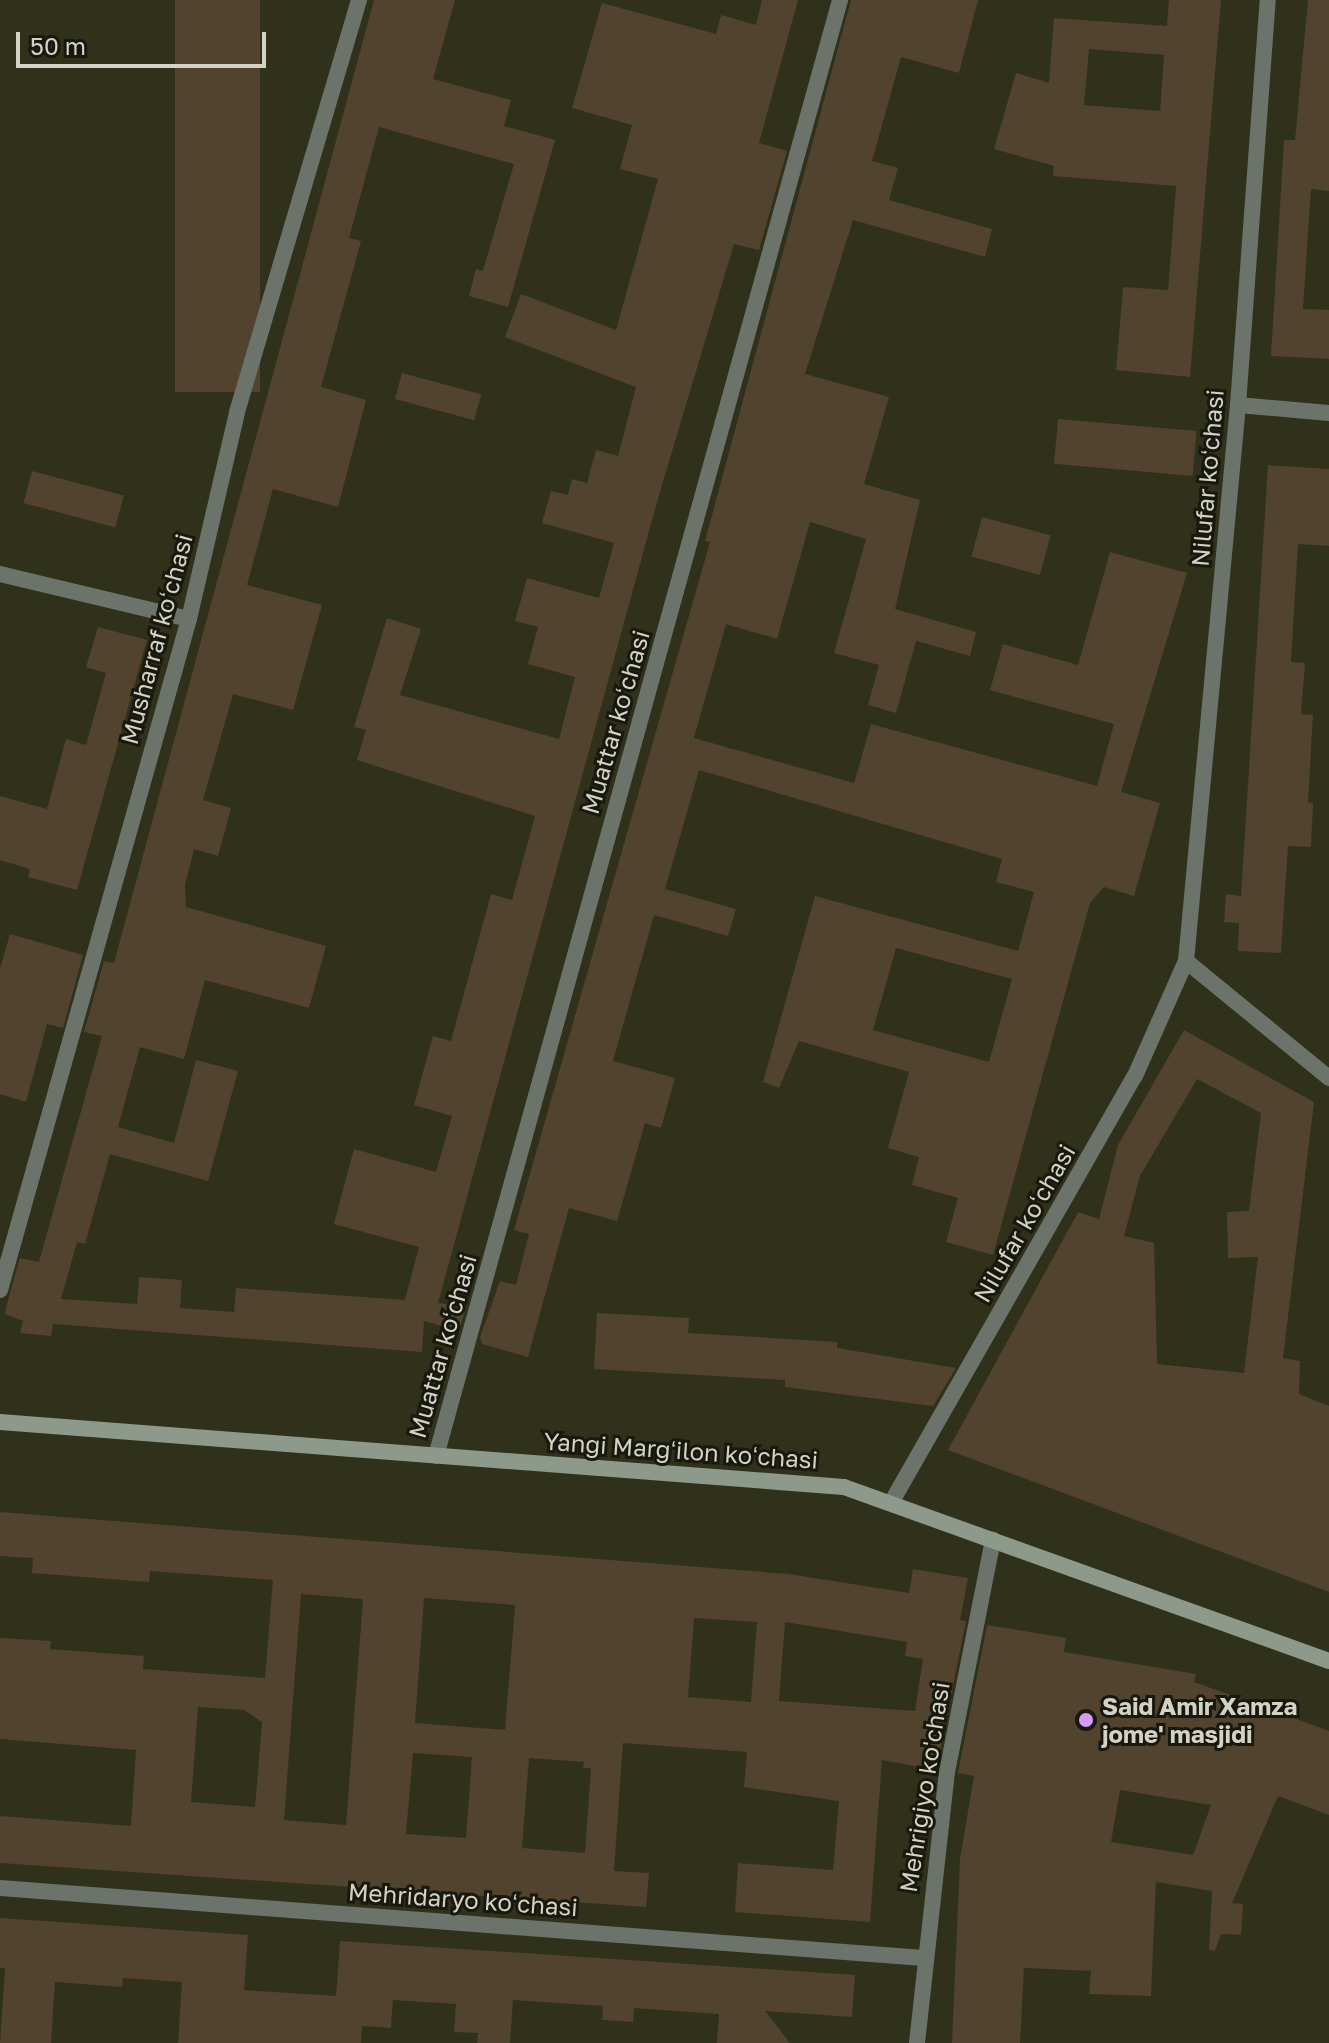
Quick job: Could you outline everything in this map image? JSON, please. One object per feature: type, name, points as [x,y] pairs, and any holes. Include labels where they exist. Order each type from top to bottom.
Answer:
[{"type":"main road","name":"Yangi Margʻilon koʻchasi","points":[[0,1422],[844,1487],[1329,1661]]},
{"type":"street","name":"Musharraf koʻchasi","points":[[0,1290],[189,619],[237,412],[359,0]]},
{"type":"street","name":"Muattar koʻchasi","points":[[436,1456],[840,0]]},
{"type":"street","name":"Nilufar koʻchasi","points":[[891,1503],[1135,1076],[1186,961],[1238,405],[1268,0]]},
{"type":"street","points":[[1238,405],[1329,413]]},
{"type":"street","points":[[0,574],[189,619]]},
{"type":"street","points":[[1186,961],[1329,1078]]},
{"type":"street","name":"Mehrigiyo ko'chasi","points":[[917,2043],[923,1958],[947,1772],[993,1540]]},
{"type":"street","name":"Mehridaryo koʻchasi","points":[[0,1888],[923,1958]]},
{"type":"building","points":[[175,0],[260,0],[260,392],[175,392]]},
{"type":"building","points":[[374,0],[455,0],[433,79],[511,100],[504,126],[555,140],[508,307],[469,296],[476,269],[483,271],[514,164],[379,127],[349,238],[361,241],[321,387],[366,400],[338,507],[273,489],[247,585],[322,605],[293,710],[233,694],[203,800],[231,808],[218,856],[194,849],[185,885],[186,907],[326,946],[309,1008],[205,980],[184,1059],[140,1047],[118,1127],[174,1143],[196,1060],[238,1071],[208,1181],[110,1154],[85,1244],[77,1242],[61,1299],[137,1304],[139,1277],[182,1280],[180,1308],[234,1312],[236,1288],[405,1300],[419,1247],[334,1224],[341,1197],[354,1149],[436,1172],[452,1116],[414,1105],[433,1036],[451,1041],[491,894],[512,900],[535,816],[357,760],[366,730],[354,727],[387,618],[421,629],[400,695],[559,739],[575,677],[528,664],[538,627],[515,621],[527,578],[599,598],[614,543],[542,523],[551,491],[568,495],[572,479],[587,483],[596,450],[618,456],[636,387],[505,337],[521,294],[616,330],[658,179],[620,169],[632,125],[572,108],[602,3],[716,34],[721,15],[756,25],[762,0],[798,0],[759,143],[787,151],[759,250],[734,244],[657,502],[438,1303],[466,1307],[459,1331],[424,1321],[422,1352],[53,1324],[51,1336],[20,1333],[23,1321],[5,1314],[9,1296],[20,1258],[39,1262],[102,1036],[84,1032],[104,961],[114,963]]},
{"type":"building","points":[[851,0],[978,0],[959,73],[901,57],[872,161],[898,168],[889,200],[992,229],[985,257],[853,220],[805,374],[889,397],[864,484],[920,500],[895,609],[976,632],[970,656],[916,641],[896,713],[868,705],[879,665],[834,653],[866,539],[810,522],[777,639],[726,624],[694,738],[854,783],[871,724],[1097,786],[1114,724],[990,690],[1003,644],[1078,665],[1110,552],[1187,573],[1121,792],[1160,803],[1134,896],[1104,887],[1090,903],[993,1255],[946,1242],[958,1198],[912,1185],[919,1157],[888,1148],[909,1072],[799,1041],[779,1088],[763,1082],[815,896],[1018,951],[1034,892],[996,882],[1002,859],[699,770],[665,889],[736,909],[728,936],[654,915],[613,1061],[675,1078],[661,1128],[645,1123],[617,1221],[569,1208],[528,1357],[482,1344],[480,1337],[500,1281],[516,1285],[529,1234],[514,1230],[710,542],[705,541]],"holes":[[[896,948],[1012,979],[989,1062],[873,1030]]]},
{"type":"building","points":[[1169,0],[1221,0],[1190,377],[1116,370],[1123,287],[1168,290],[1176,186],[1053,176],[1054,166],[994,149],[1016,73],[1049,83],[1054,18],[1167,26]],"holes":[[[1089,49],[1164,55],[1160,111],[1084,105]]]},
{"type":"building","points":[[1308,0],[1329,0],[1329,191],[1311,189],[1303,309],[1329,310],[1329,359],[1271,356],[1284,140],[1295,140]]},
{"type":"building","points":[[402,373],[481,394],[474,420],[395,399]]},
{"type":"building","points":[[1058,419],[1196,431],[1193,476],[1054,464]]},
{"type":"building","points":[[1268,465],[1329,469],[1329,546],[1298,544],[1291,662],[1305,663],[1301,714],[1313,715],[1308,802],[1313,803],[1311,847],[1288,846],[1281,953],[1238,951],[1239,923],[1224,922],[1226,894],[1241,896]]},
{"type":"building","points":[[32,471],[124,496],[115,527],[23,503]]},
{"type":"building","points":[[982,517],[1051,535],[1040,575],[971,557]]},
{"type":"building","points":[[98,627],[147,640],[77,890],[28,877],[30,869],[0,860],[0,796],[47,809],[66,739],[86,745],[106,673],[86,667]]},
{"type":"building","points":[[10,934],[83,955],[63,1028],[47,1024],[26,1102],[0,1094],[0,969]]},
{"type":"building","points":[[1184,1030],[1314,1102],[1283,1358],[1300,1361],[1299,1394],[1329,1406],[1329,1592],[948,1450],[1078,1212],[1099,1219],[1118,1145]],"holes":[[[1197,1079],[1261,1113],[1249,1211],[1227,1212],[1228,1258],[1258,1257],[1244,1373],[1157,1364],[1154,1243],[1124,1236],[1140,1176]]]},
{"type":"building","points":[[597,1313],[689,1318],[688,1333],[837,1342],[837,1348],[956,1368],[933,1406],[785,1387],[785,1380],[594,1369]]},
{"type":"building","points":[[0,1512],[789,1574],[909,1593],[913,1569],[968,1578],[960,1620],[966,1621],[936,1770],[882,1760],[870,1922],[735,1912],[738,1863],[833,1870],[839,1801],[744,1787],[747,1752],[623,1743],[614,1871],[649,1873],[646,1907],[0,1863],[0,1816],[131,1826],[136,1750],[0,1739],[0,1638],[51,1641],[50,1649],[144,1656],[143,1669],[265,1678],[273,1580],[150,1571],[149,1582],[32,1573],[33,1558],[0,1556]],"holes":[[[301,1594],[363,1599],[346,1825],[284,1820]],[[424,1598],[515,1605],[505,1730],[415,1723]],[[694,1618],[757,1622],[751,1702],[688,1697]],[[785,1622],[907,1642],[905,1656],[923,1659],[915,1711],[779,1701]],[[198,1707],[244,1710],[262,1722],[255,1807],[191,1802]],[[413,1753],[472,1757],[466,1838],[406,1834]],[[529,1758],[584,1762],[583,1768],[591,1768],[585,1853],[522,1848]]]},
{"type":"building","points":[[987,1625],[1066,1638],[1064,1652],[1196,1674],[1194,1682],[1329,1731],[1329,1815],[1278,1796],[1232,1903],[1243,1904],[1241,1935],[1221,1934],[1215,1951],[1209,1950],[1212,1891],[1156,1882],[1151,1996],[1089,1994],[1091,1971],[1024,1968],[1020,2043],[952,2043],[960,1859],[974,1776],[958,1773]],"holes":[[[1120,1790],[1211,1805],[1193,1855],[1111,1842]]]},
{"type":"building","points":[[0,1918],[248,1935],[244,1990],[336,1996],[340,1941],[855,1975],[852,2017],[765,2011],[790,2043],[717,2043],[719,2014],[634,2008],[633,2022],[602,2020],[603,2006],[513,2000],[510,2043],[477,2043],[478,2033],[454,2032],[456,2004],[393,2000],[391,2028],[362,2026],[361,2043],[178,2043],[182,1982],[123,1978],[122,1987],[55,1982],[51,2043],[0,2043],[5,1968],[0,1968]]},
{"type":"place","name":"Said Amir Xamza jome' masjidi","points":[[1086,1720]]}]
